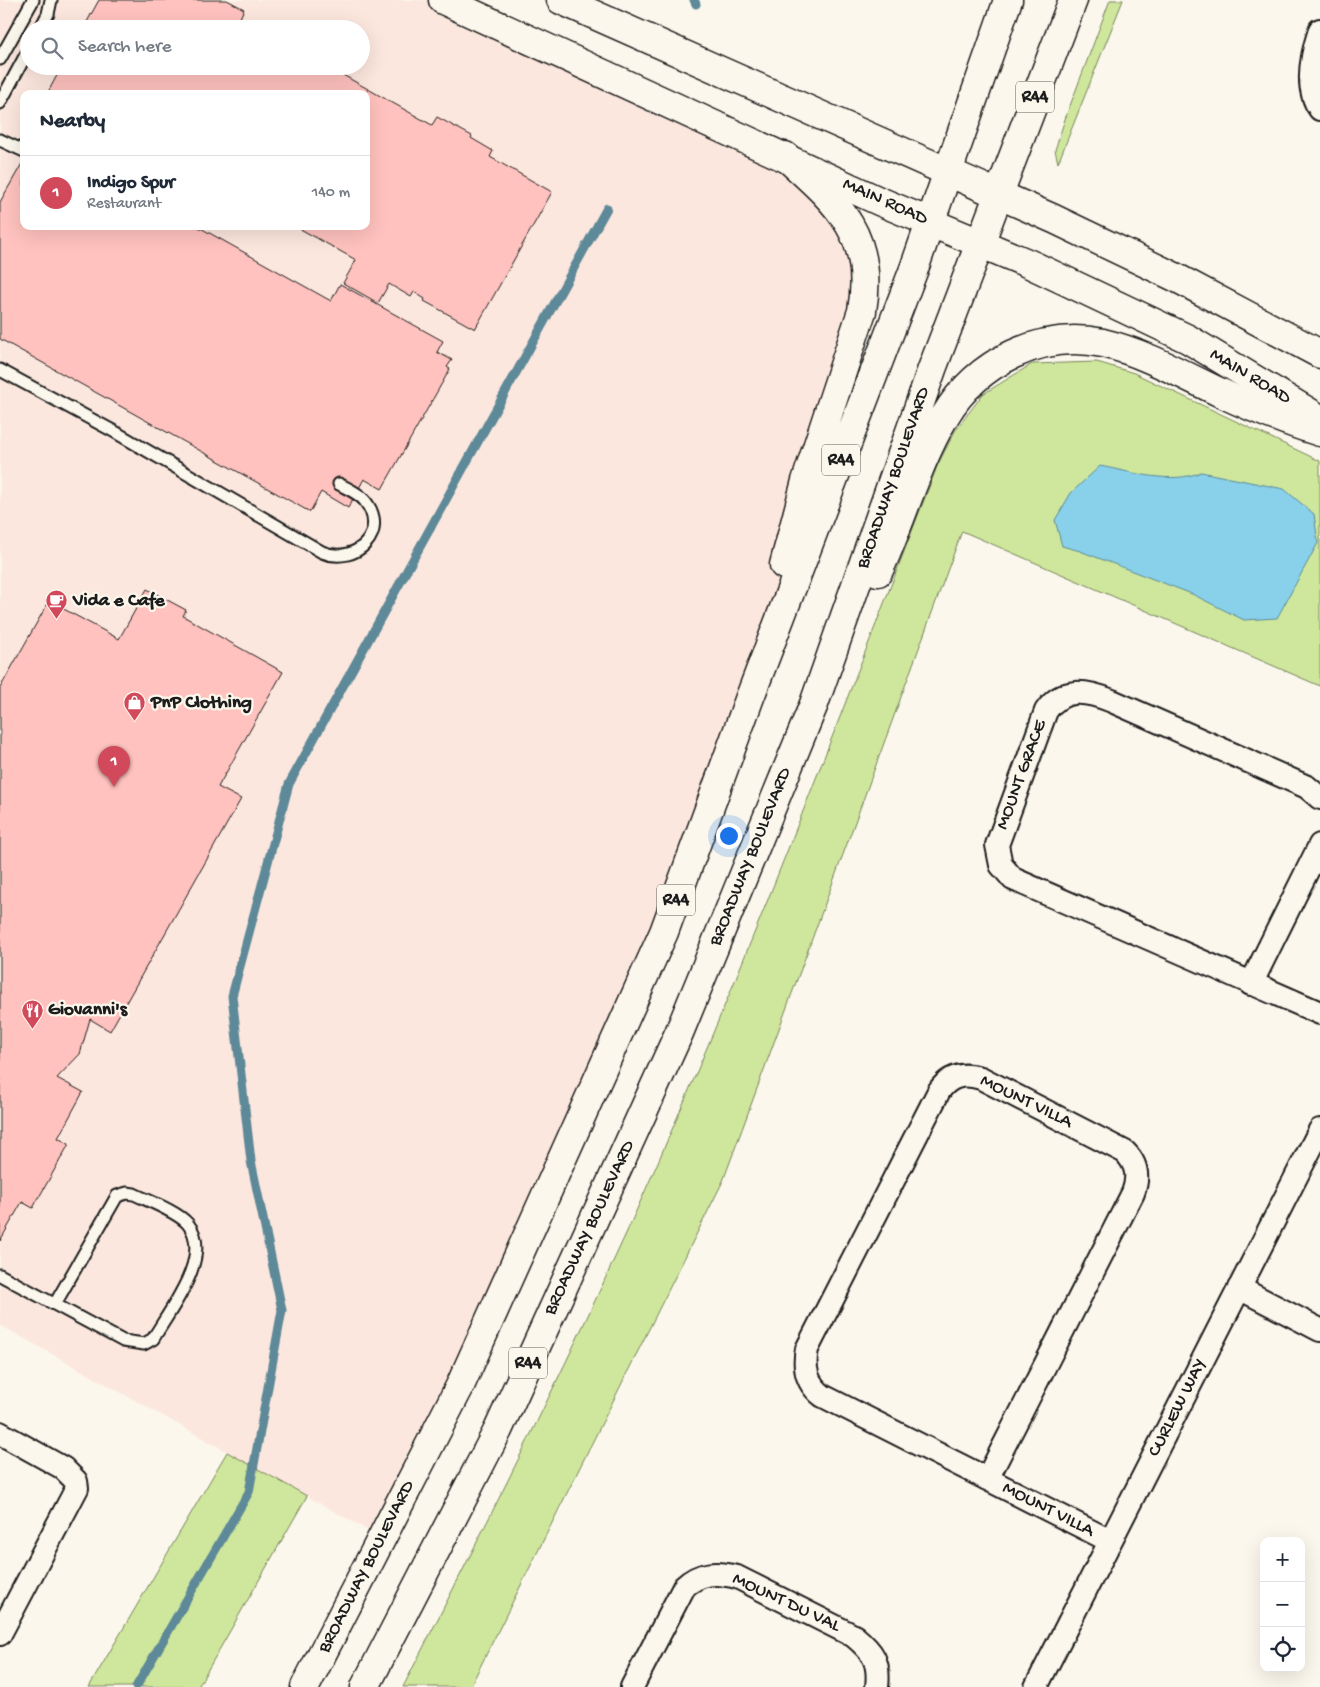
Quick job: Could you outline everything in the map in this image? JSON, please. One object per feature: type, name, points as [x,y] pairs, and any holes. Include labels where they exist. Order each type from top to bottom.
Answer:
[{"type":"main road","name":"MAIN ROAD","points":[[443,0],[878,201],[1032,265],[1188,339],[1320,419]]},
{"type":"main road","points":[[560,0],[998,194],[1177,278],[1320,354]]},
{"type":"main road","name":"BROADWAY BOULEVARD","points":[[305,1687],[460,1386],[664,932],[750,698],[930,222],[1008,0]]},
{"type":"main road","name":"BROADWAY BOULEVARD","points":[[365,1687],[502,1421],[679,1033],[814,704],[929,378],[1073,0]]},
{"type":"main road","points":[[750,698],[806,481],[862,310],[865,289],[865,271],[859,247],[845,216],[824,191],[784,156]]},
{"type":"main road","points":[[814,704],[888,551],[926,456],[945,416],[962,391],[990,367],[1017,351],[1046,343],[1081,341],[1103,344],[1151,359],[1222,394],[1320,432]]},
{"type":"street","points":[[1318,106],[1311,83],[1311,66],[1320,30]]},
{"type":"street","name":"MOUNT GRACE","points":[[1320,798],[1307,787],[1091,693],[1070,693],[1056,700],[1046,711],[999,836],[997,856],[1006,873],[1013,879],[1320,1013]]},
{"type":"street","points":[[1251,984],[1320,845]]},
{"type":"street","name":"MOUNT VILLA","points":[[987,1479],[1133,1193],[1137,1175],[1135,1166],[1125,1152],[981,1078],[967,1074],[946,1082],[940,1091],[807,1349],[804,1361],[810,1383],[823,1396],[987,1479],[1110,1541]]},
{"type":"street","name":"CURLEW WAY","points":[[1036,1687],[1320,1130]]},
{"type":"street","points":[[1239,1288],[1320,1330]]},
{"type":"street","points":[[0,1433],[63,1468],[72,1475],[77,1488],[0,1634]]},
{"type":"street","name":"MOUNT DU VAL","points":[[632,1687],[684,1587],[693,1579],[705,1574],[721,1573],[737,1577],[854,1636],[870,1650],[876,1660],[877,1687]]},
{"type":"lane","points":[[22,20],[33,0]]},
{"type":"lane","points":[[45,20],[51,0]]},
{"type":"lane","points":[[0,60],[20,24]]},
{"type":"lane","points":[[0,102],[20,65]]},
{"type":"lane","points":[[0,129],[12,144]]},
{"type":"lane","points":[[0,140],[20,149]]},
{"type":"lane","points":[[0,370],[115,432],[322,552],[342,556],[352,554],[368,541],[373,520],[365,501],[339,484]]},
{"type":"lane","points":[[0,1275],[54,1304],[123,1341],[144,1344],[153,1338],[191,1274],[194,1260],[194,1242],[189,1225],[182,1218],[134,1194],[127,1193],[117,1196],[54,1304]]},
{"type":"shaded area","points":[[0,0],[438,0],[784,159],[837,205],[859,309],[743,697],[658,930],[380,1537],[0,1325]]},
{"type":"green space","points":[[1110,0],[1123,0],[1058,163],[1055,150]]},
{"type":"green space","points":[[1097,362],[1134,373],[1320,461],[1320,686],[962,531],[723,1181],[470,1687],[403,1687],[535,1426],[598,1295],[658,1162],[732,989],[938,464],[955,431],[983,394],[1032,364]]},
{"type":"green space","points":[[227,1452],[307,1496],[198,1687],[89,1687]]},
{"type":"water","points":[[1100,466],[1164,477],[1189,476],[1201,472],[1284,489],[1314,514],[1318,543],[1277,618],[1244,620],[1192,594],[1080,551],[1062,546],[1055,520],[1071,493]]},
{"type":"building","points":[[99,0],[227,0],[244,9],[240,18],[244,20],[88,20]]},
{"type":"building","points":[[57,75],[343,75],[370,90],[49,90]]},
{"type":"building","points":[[370,90],[432,125],[437,117],[472,136],[471,138],[493,151],[490,157],[552,192],[475,329],[424,301],[425,299],[414,292],[411,297],[389,284],[378,303],[343,283],[356,260],[302,230],[370,230]]},
{"type":"building","points":[[20,167],[20,230],[204,230],[331,301],[340,284],[443,341],[437,352],[452,360],[447,367],[450,369],[382,489],[364,479],[348,508],[321,492],[310,512],[0,339],[0,202]]},
{"type":"building","points":[[147,589],[186,610],[183,616],[283,672],[218,787],[241,799],[110,1031],[90,1019],[80,1054],[57,1078],[83,1092],[58,1138],[69,1144],[33,1208],[22,1202],[0,1241],[0,688],[49,601],[119,639]]},
{"type":"waterway","points":[[694,0],[696,4]]},
{"type":"waterway","points":[[136,1687],[249,1492],[282,1310],[251,1161],[232,996],[289,784],[607,208]]},
{"type":"place","name":"Vida e Cafe","points":[[57,620]]},
{"type":"place","name":"PnP Clothing","points":[[135,722]]},
{"type":"place","name":"Indigo Spur","points":[[114,787]]},
{"type":"place","name":"Giovanni's","points":[[32,1029]]}]
